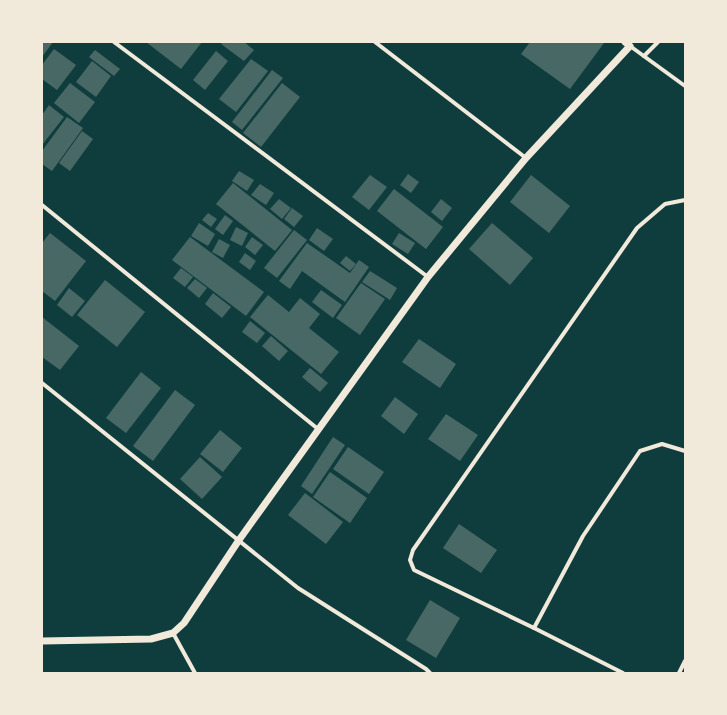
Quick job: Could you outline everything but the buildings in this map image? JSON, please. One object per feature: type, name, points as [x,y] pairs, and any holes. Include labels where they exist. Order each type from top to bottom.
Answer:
[{"type":"street","points":[[114,42],[428,277]]},
{"type":"street","points":[[375,42],[526,158]]},
{"type":"street","points":[[644,56],[658,42]]},
{"type":"street","points":[[42,641],[151,639],[173,633],[184,623],[239,540],[428,277],[526,158],[627,44],[685,86]]},
{"type":"street","points":[[623,673],[414,570],[410,560],[413,550],[637,228],[665,204],[685,200]]},
{"type":"street","points":[[42,205],[318,429]]},
{"type":"street","points":[[42,383],[298,588],[420,665],[430,673]]},
{"type":"street","points":[[534,628],[583,536],[640,451],[662,444],[685,450]]},
{"type":"street","points":[[173,633],[195,673]]},
{"type":"street","points":[[679,673],[685,661]]}]
